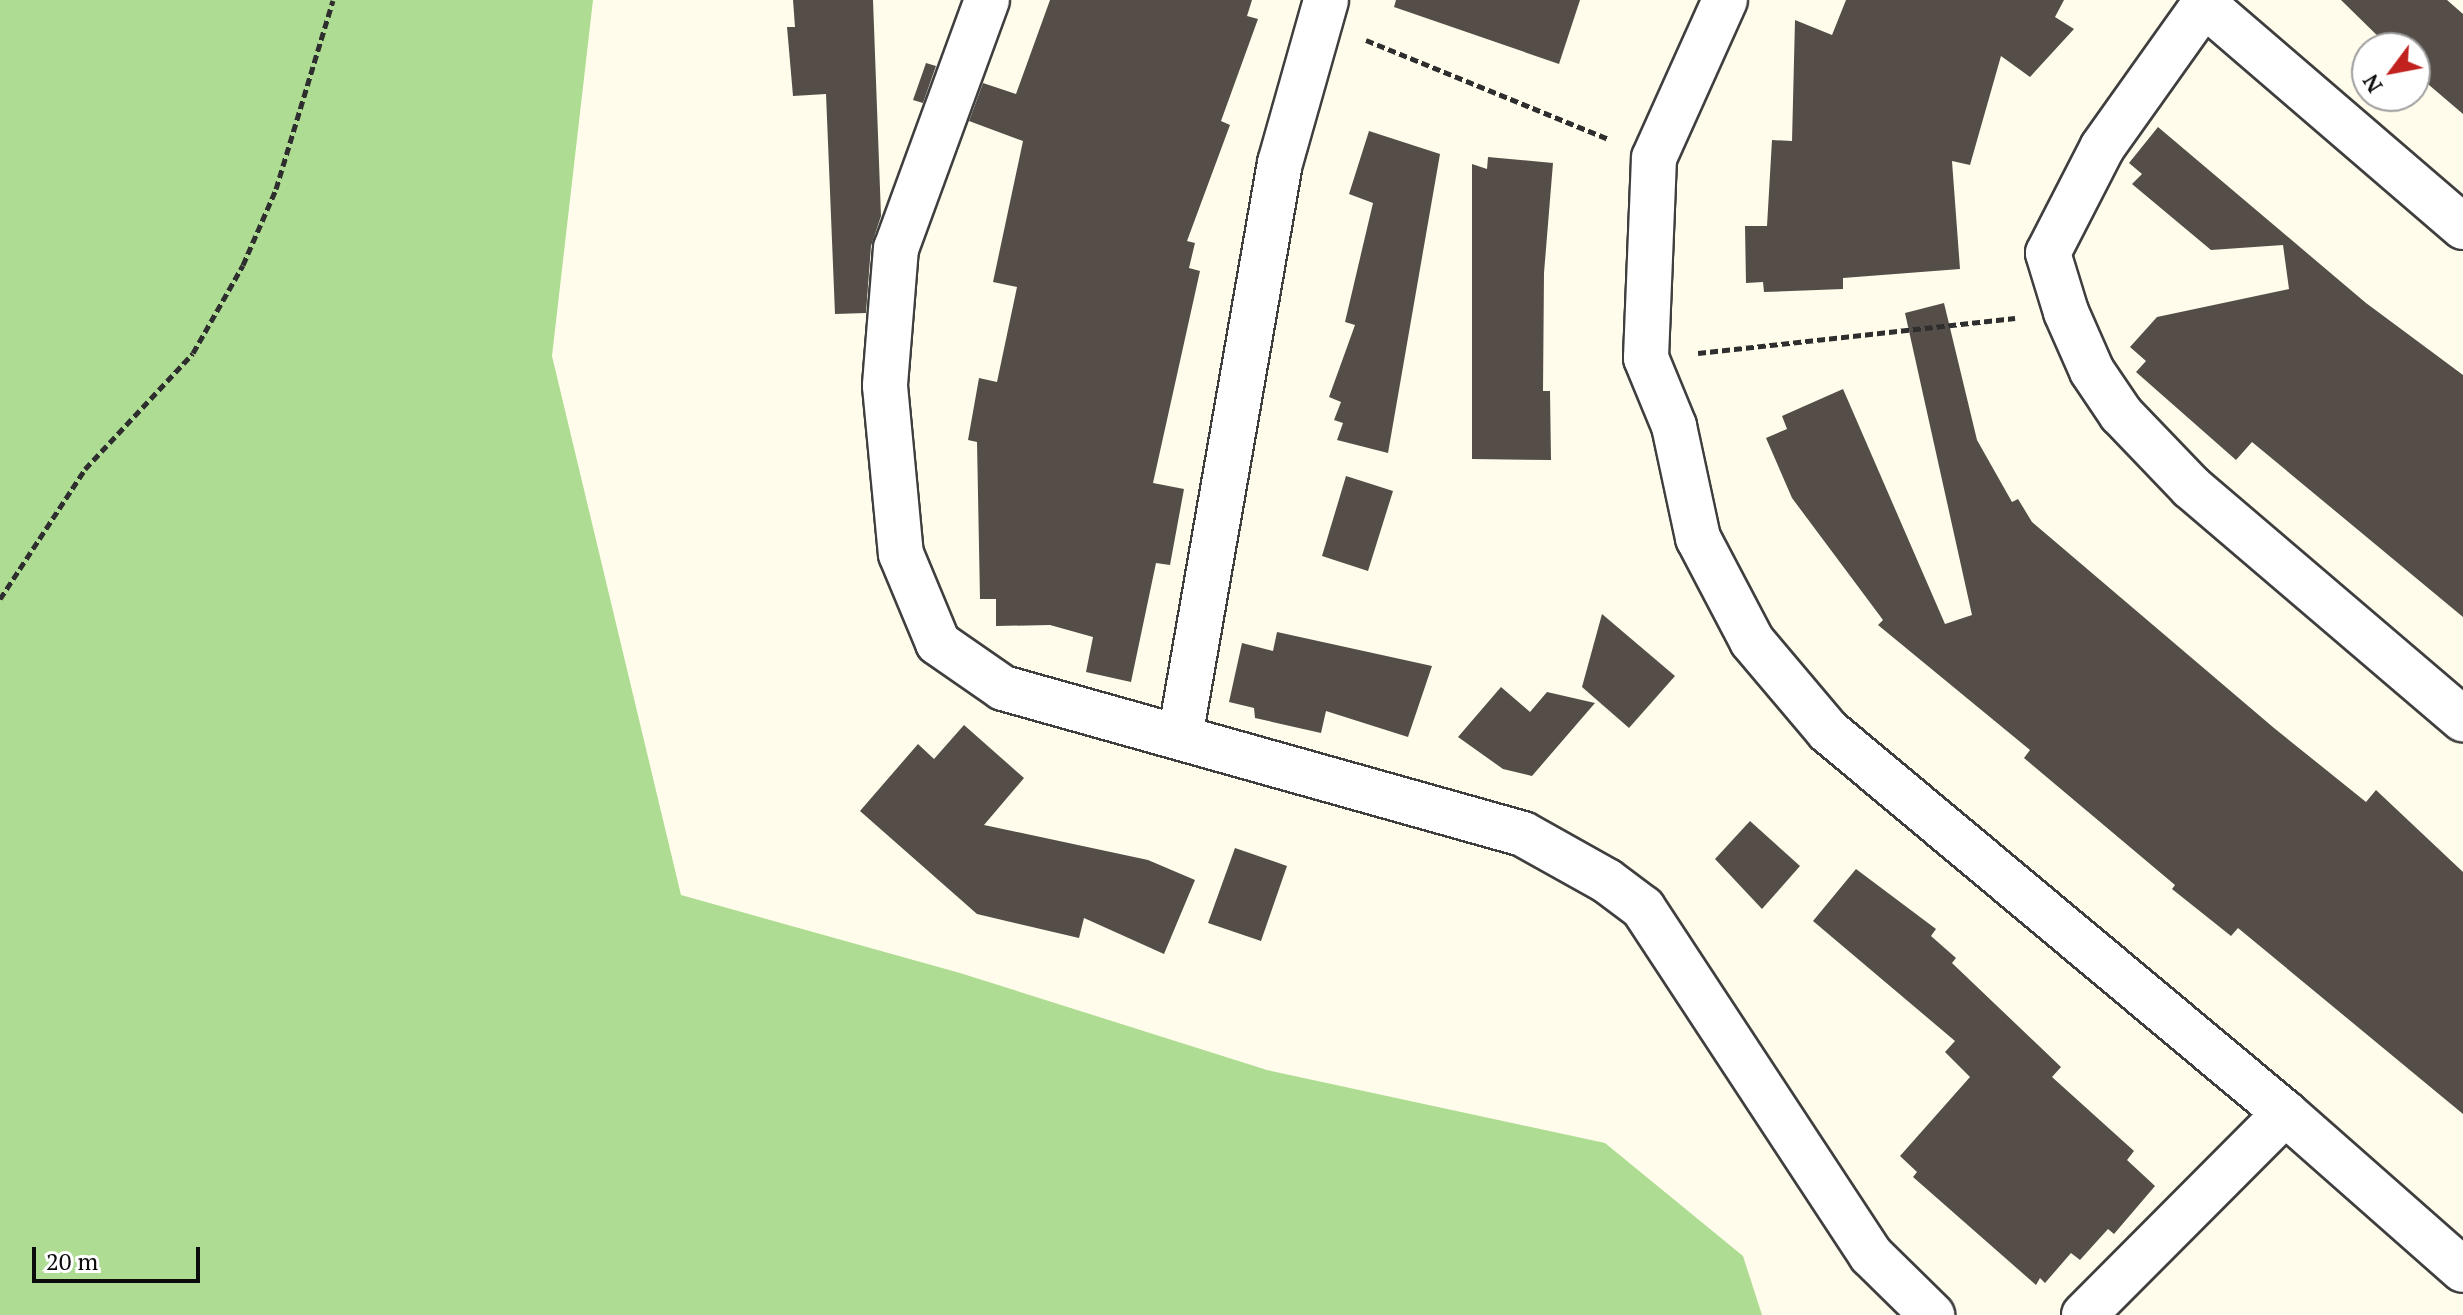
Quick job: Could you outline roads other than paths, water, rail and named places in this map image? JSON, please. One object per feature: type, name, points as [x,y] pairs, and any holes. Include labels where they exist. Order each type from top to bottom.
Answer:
[{"type":"street","points":[[987,0],[896,248],[885,386],[901,554],[938,643],[1003,688],[1523,834],[1607,881],[1643,908],[1871,1255],[1932,1315]]},
{"type":"street","points":[[1725,0],[1654,158],[1646,358],[1674,426],[1698,538],[1752,641],[1828,731],[2285,1113],[2463,1270]]},
{"type":"street","points":[[2463,227],[2205,2],[2102,148],[2048,253],[2066,312],[2092,371],[2121,414],[2191,487],[2463,719]]},
{"type":"street","points":[[1180,737],[1280,163],[1322,10]]},
{"type":"street","points":[[2084,1315],[2285,1113]]}]
